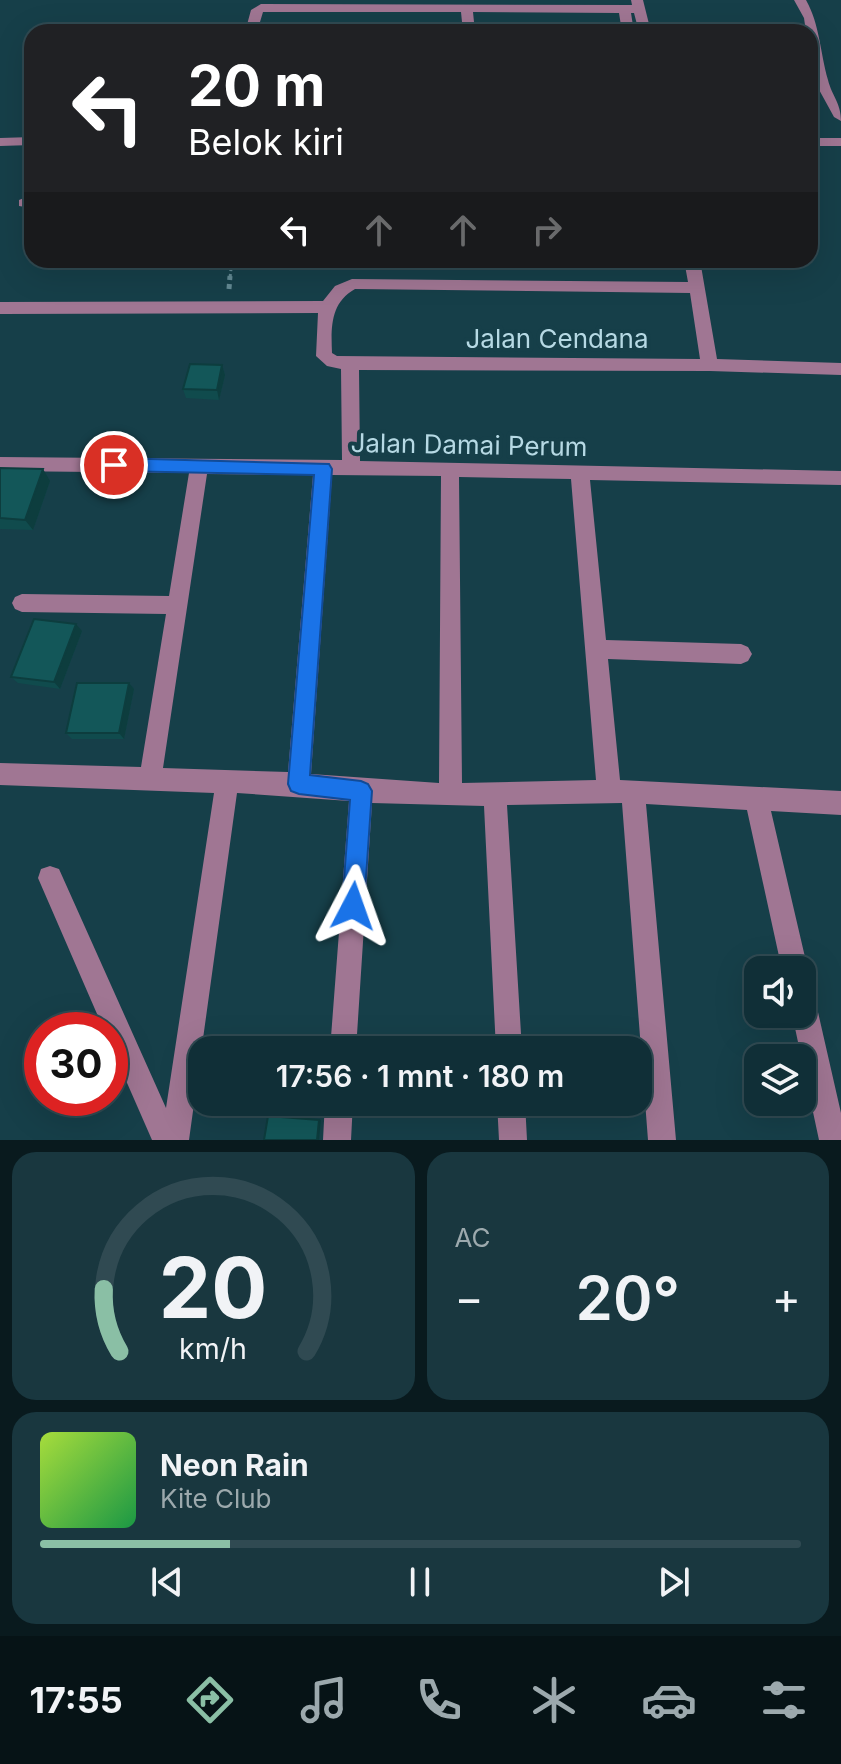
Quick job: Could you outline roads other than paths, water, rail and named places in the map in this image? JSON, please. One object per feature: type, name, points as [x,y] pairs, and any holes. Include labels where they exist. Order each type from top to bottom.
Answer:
[{"type":"street","points":[[800,0],[811,24]]},
{"type":"street","points":[[253,24],[257,10],[261,8],[624,9],[638,4],[643,24]]},
{"type":"street","points":[[467,8],[468,24]]},
{"type":"street","points":[[624,9],[627,24]]},
{"type":"street","points":[[818,85],[841,117]]},
{"type":"street","points":[[0,142],[24,141]]},
{"type":"street","points":[[818,142],[841,142]]},
{"type":"street","points":[[693,268],[710,365]]},
{"type":"street","points":[[351,469],[350,364],[333,362],[324,356],[323,331],[327,307],[341,290],[352,284],[697,288]]},
{"type":"street","points":[[0,308],[327,307]]},
{"type":"street","name":"Jalan Cendana","points":[[350,364],[710,365],[841,369]]},
{"type":"street","name":"Jalan Damai Perum","points":[[0,464],[450,469],[841,478]]},
{"type":"street","points":[[150,780],[199,466]]},
{"type":"street","points":[[299,784],[323,469]]},
{"type":"street","points":[[450,469],[451,795]]},
{"type":"street","points":[[580,473],[595,649],[621,792],[662,1140]]},
{"type":"street","points":[[22,603],[177,605]]},
{"type":"street","points":[[595,649],[741,654]]},
{"type":"street","points":[[0,774],[299,784],[361,791],[451,795],[621,792],[841,803]]},
{"type":"street","points":[[175,1140],[227,783]]},
{"type":"street","points":[[344,1036],[361,791]]},
{"type":"street","points":[[495,795],[508,1036]]},
{"type":"street","points":[[757,800],[792,956]]},
{"type":"street","points":[[50,878],[166,1140]]},
{"type":"street","points":[[808,1028],[833,1140]]},
{"type":"street","points":[[337,1140],[338,1116]]},
{"type":"street","points":[[512,1116],[513,1140]]}]
